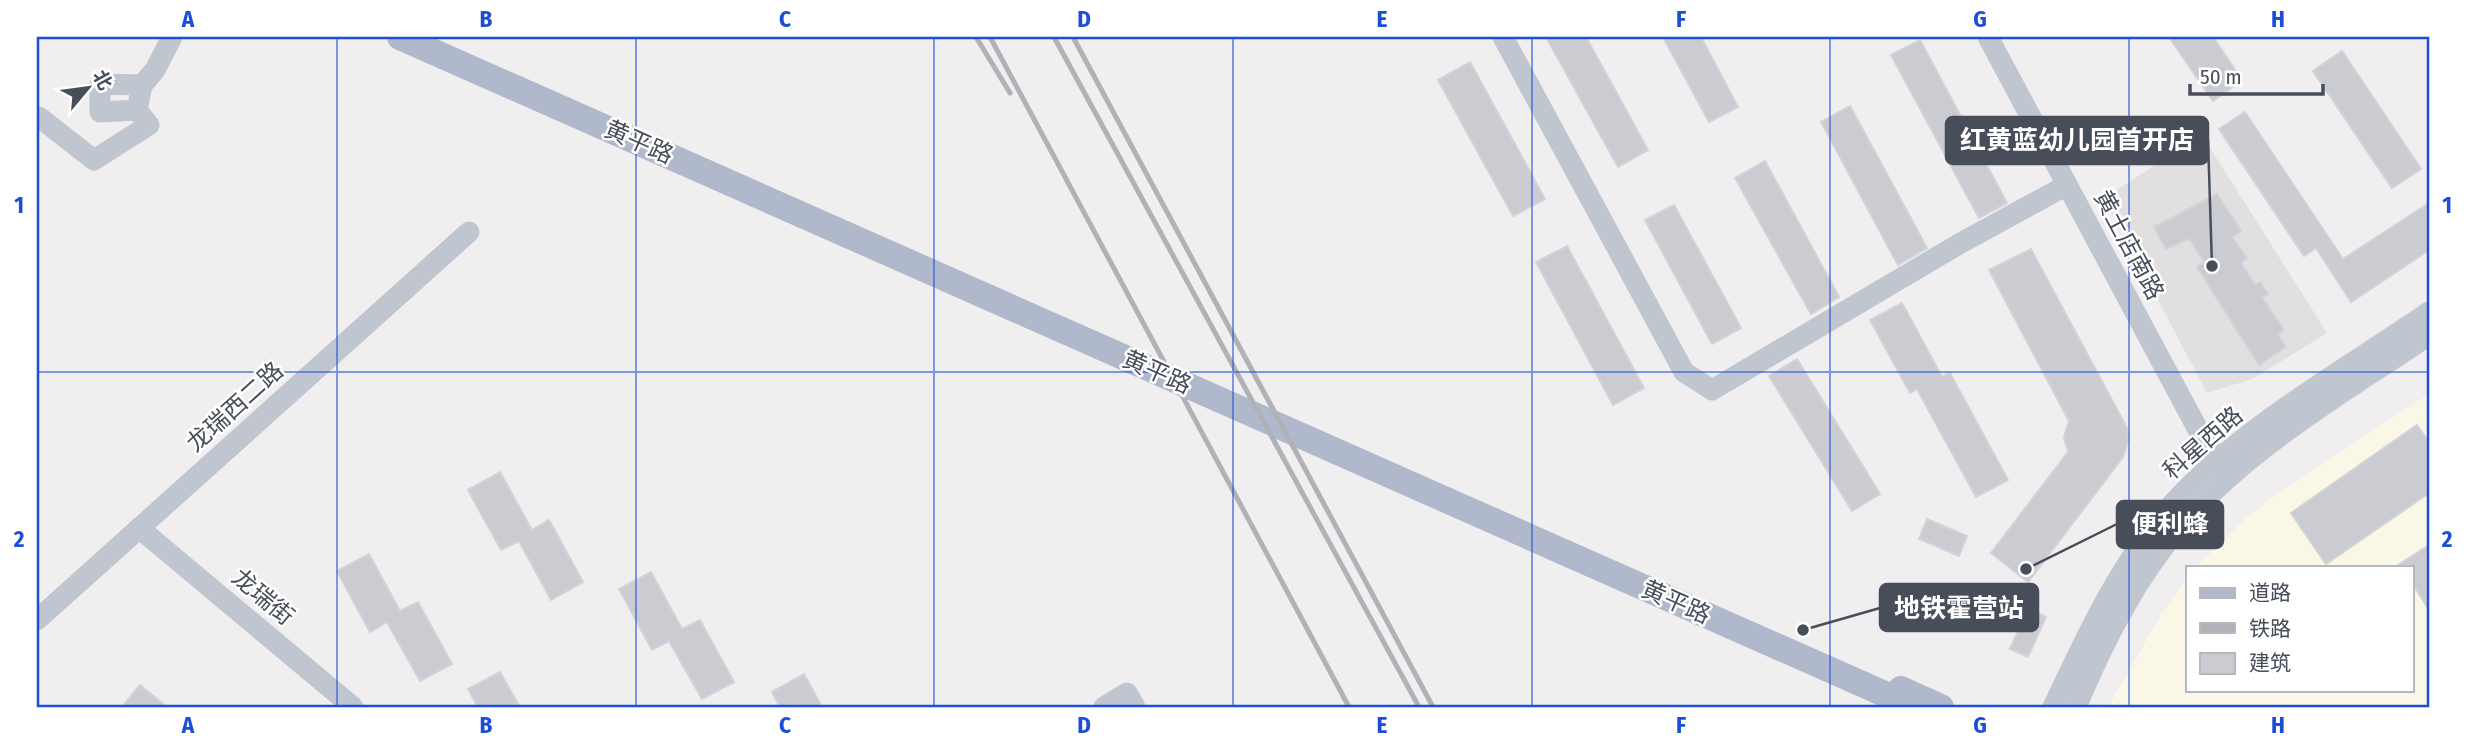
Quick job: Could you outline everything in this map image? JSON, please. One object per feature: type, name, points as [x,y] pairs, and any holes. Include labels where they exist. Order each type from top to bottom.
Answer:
[{"type":"main road","name":"黄平路","points":[[400,37],[1914,707]]},
{"type":"main road","name":"黄平路","points":[[432,37],[1941,707]]},
{"type":"street","points":[[39,117],[94,160],[149,125],[137,110],[142,85],[155,70],[172,37]]},
{"type":"street","points":[[1503,37],[1684,372],[1712,390],[1959,244],[2067,185]]},
{"type":"street","name":"黄土店南路","points":[[1987,37],[2203,439],[2225,467]]},
{"type":"street","points":[[137,110],[100,112],[100,84],[142,85]]},
{"type":"street","name":"龙瑞西二路","points":[[37,620],[469,232]]},
{"type":"street","name":"科星西路","points":[[2076,707],[2108,635],[2146,571],[2258,428],[2429,312]]},
{"type":"street","name":"科星西路","points":[[2053,707],[2098,614],[2131,559],[2174,503],[2225,467],[2269,444],[2429,335]]},
{"type":"street","name":"龙瑞街","points":[[139,528],[353,707]]},
{"type":"street","points":[[1104,707],[1131,700]]},
{"type":"shaded area","points":[[2202,135],[2327,333],[2252,379],[2207,393],[2104,198]]},
{"type":"shaded area","points":[[2429,394],[2429,707],[2108,707],[2163,611],[2186,581],[2186,692],[2414,692],[2414,566],[2197,566],[2246,518],[2282,490]]},
{"type":"building","points":[[1546,37],[1586,37],[1648,150],[1618,167]]},
{"type":"building","points":[[1663,37],[1701,37],[1738,107],[1709,122]]},
{"type":"building","points":[[2169,37],[2213,37],[2242,80],[2213,101]]},
{"type":"building","points":[[1920,40],[2007,203],[1979,218],[1891,55]]},
{"type":"building","points":[[2342,51],[2421,169],[2392,188],[2313,71]]},
{"type":"building","points":[[1470,62],[1545,199],[1513,216],[1438,80]]},
{"type":"building","points":[[1850,106],[1927,248],[1898,265],[1821,122]]},
{"type":"building","points":[[2245,112],[2343,259],[2429,203],[2429,250],[2351,302],[2316,248],[2304,256],[2219,129]]},
{"type":"building","points":[[1765,161],[1839,297],[1811,314],[1735,178]]},
{"type":"building","points":[[2217,194],[2241,231],[2232,237],[2247,258],[2241,263],[2255,285],[2260,282],[2268,294],[2262,297],[2284,330],[2278,335],[2286,347],[2259,365],[2197,267],[2204,261],[2189,239],[2166,249],[2154,227]]},
{"type":"building","points":[[1674,205],[1741,328],[1712,344],[1645,220]]},
{"type":"building","points":[[1567,246],[1644,388],[1613,405],[1536,262]]},
{"type":"building","points":[[2031,249],[2127,428],[2128,442],[2123,457],[2028,582],[1991,553],[2068,452],[2064,437],[2069,421],[1989,270]]},
{"type":"building","points":[[1902,303],[1942,377],[1950,373],[2008,480],[1976,497],[1917,389],[1910,393],[1870,320]]},
{"type":"building","points":[[1797,359],[1880,494],[1852,511],[1769,376]]},
{"type":"building","points":[[2417,425],[2429,442],[2429,493],[2326,564],[2291,513]]},
{"type":"building","points":[[500,472],[532,530],[549,520],[583,582],[551,600],[519,541],[501,550],[468,490]]},
{"type":"building","points":[[1927,519],[1967,536],[1959,556],[1919,539]]},
{"type":"building","points":[[2429,545],[2429,610],[2414,586],[2414,566],[2397,566]]},
{"type":"building","points":[[369,554],[400,611],[418,602],[452,664],[420,681],[387,622],[370,632],[337,571]]},
{"type":"building","points":[[651,572],[682,629],[700,620],[734,682],[702,699],[669,641],[652,650],[619,589]]},
{"type":"building","points":[[2028,608],[2046,617],[2028,657],[2010,649]]},
{"type":"building","points":[[500,672],[520,707],[478,707],[468,689]]},
{"type":"building","points":[[804,674],[822,707],[780,707],[772,692]]},
{"type":"building","points":[[140,685],[167,707],[122,707]]},
{"type":"railway","points":[[976,37],[1010,93]]},
{"type":"railway","points":[[990,37],[1349,707]]},
{"type":"railway","points":[[1054,37],[1419,707]]},
{"type":"railway","points":[[1073,37],[1433,707]]},
{"type":"place","name":"红黄蓝幼儿园首开店","points":[[2212,266]]},
{"type":"place","name":"便利蜂","points":[[2026,569]]},
{"type":"place","name":"地铁霍营站","points":[[1803,630]]}]
